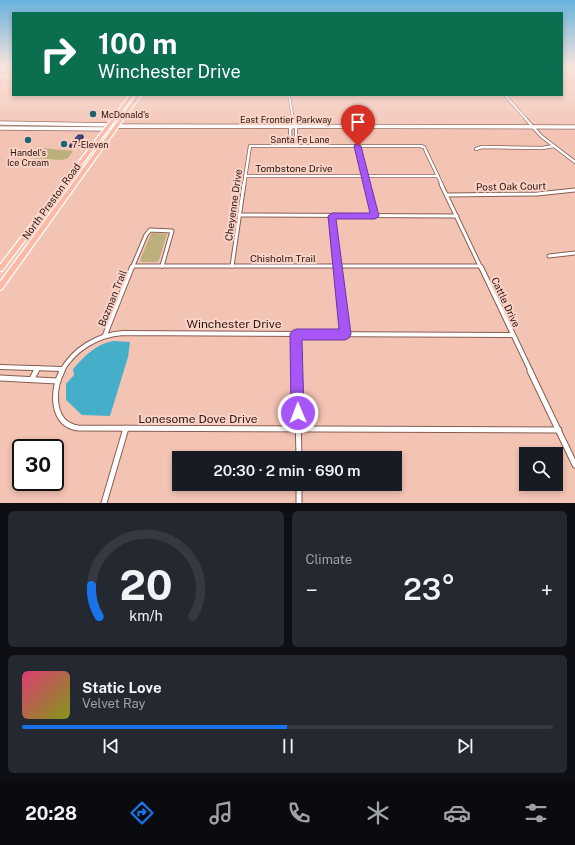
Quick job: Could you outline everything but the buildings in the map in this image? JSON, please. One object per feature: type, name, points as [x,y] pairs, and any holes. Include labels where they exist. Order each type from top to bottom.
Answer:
[{"type":"main road","name":"North Preston Road","points":[[0,269],[131,96]]},
{"type":"main road","name":"North Preston Road","points":[[0,287],[138,96]]},
{"type":"main road","points":[[53,200],[64,200]]},
{"type":"street","points":[[289,96],[294,126],[296,129],[296,146]]},
{"type":"street","points":[[506,96],[541,136],[575,162]]},
{"type":"street","points":[[0,123],[110,124],[117,126]]},
{"type":"street","points":[[0,128],[106,129],[117,126]]},
{"type":"street","name":"East Frontier Parkway","points":[[117,126],[575,127]]},
{"type":"street","points":[[291,146],[290,129],[294,126]]},
{"type":"street","name":"Santa Fe Lane","points":[[250,146],[422,146]]},
{"type":"street","name":"Cheyenne Drive","points":[[232,266],[250,146]]},
{"type":"street","points":[[358,146],[375,216]]},
{"type":"street","name":"Cattle Drive","points":[[422,146],[438,176],[575,465]]},
{"type":"street","points":[[476,149],[482,147],[542,148],[555,146]]},
{"type":"street","name":"Tombstone Drive","points":[[245,176],[438,176]]},
{"type":"street","name":"Post Oak Court","points":[[447,195],[537,194],[575,190]]},
{"type":"street","points":[[239,215],[457,216]]},
{"type":"street","points":[[332,216],[345,334]]},
{"type":"street","name":"Bozman Trail","points":[[105,335],[146,234],[150,230],[156,229],[172,231],[162,266]]},
{"type":"street","points":[[549,256],[575,253]]},
{"type":"street","name":"Chisholm Trail","points":[[133,266],[480,266]]},
{"type":"street","name":"Winchester Drive","points":[[63,369],[75,353],[84,346],[105,335],[123,333],[513,335]]},
{"type":"street","points":[[296,334],[299,451]]},
{"type":"street","points":[[0,367],[63,369]]},
{"type":"street","points":[[32,379],[38,368]]},
{"type":"street","name":"Lonesome Dove Drive","points":[[63,369],[57,380],[54,395],[55,406],[64,421],[72,426],[86,428],[558,430]]},
{"type":"street","points":[[0,378],[57,380]]},
{"type":"street","points":[[104,503],[126,428]]},
{"type":"street","points":[[299,491],[299,503]]},
{"type":"shaded area","points":[[42,148],[73,151],[68,158],[62,160],[31,158],[38,149]]},
{"type":"shaded area","points":[[151,234],[167,234],[159,260],[157,262],[142,262],[140,260]]},
{"type":"water","points":[[113,341],[130,342],[128,357],[110,416],[82,415],[66,400],[66,384],[74,375],[73,369],[86,355],[100,345]]},
{"type":"place","name":"McDonald's","points":[[93,114]]},
{"type":"place","name":"Handel's Ice Cream","points":[[28,140]]},
{"type":"place","name":"7-Eleven","points":[[64,144]]},
{"type":"route","points":[[298,413],[296,334],[345,334],[332,216],[375,216],[358,146]]}]
